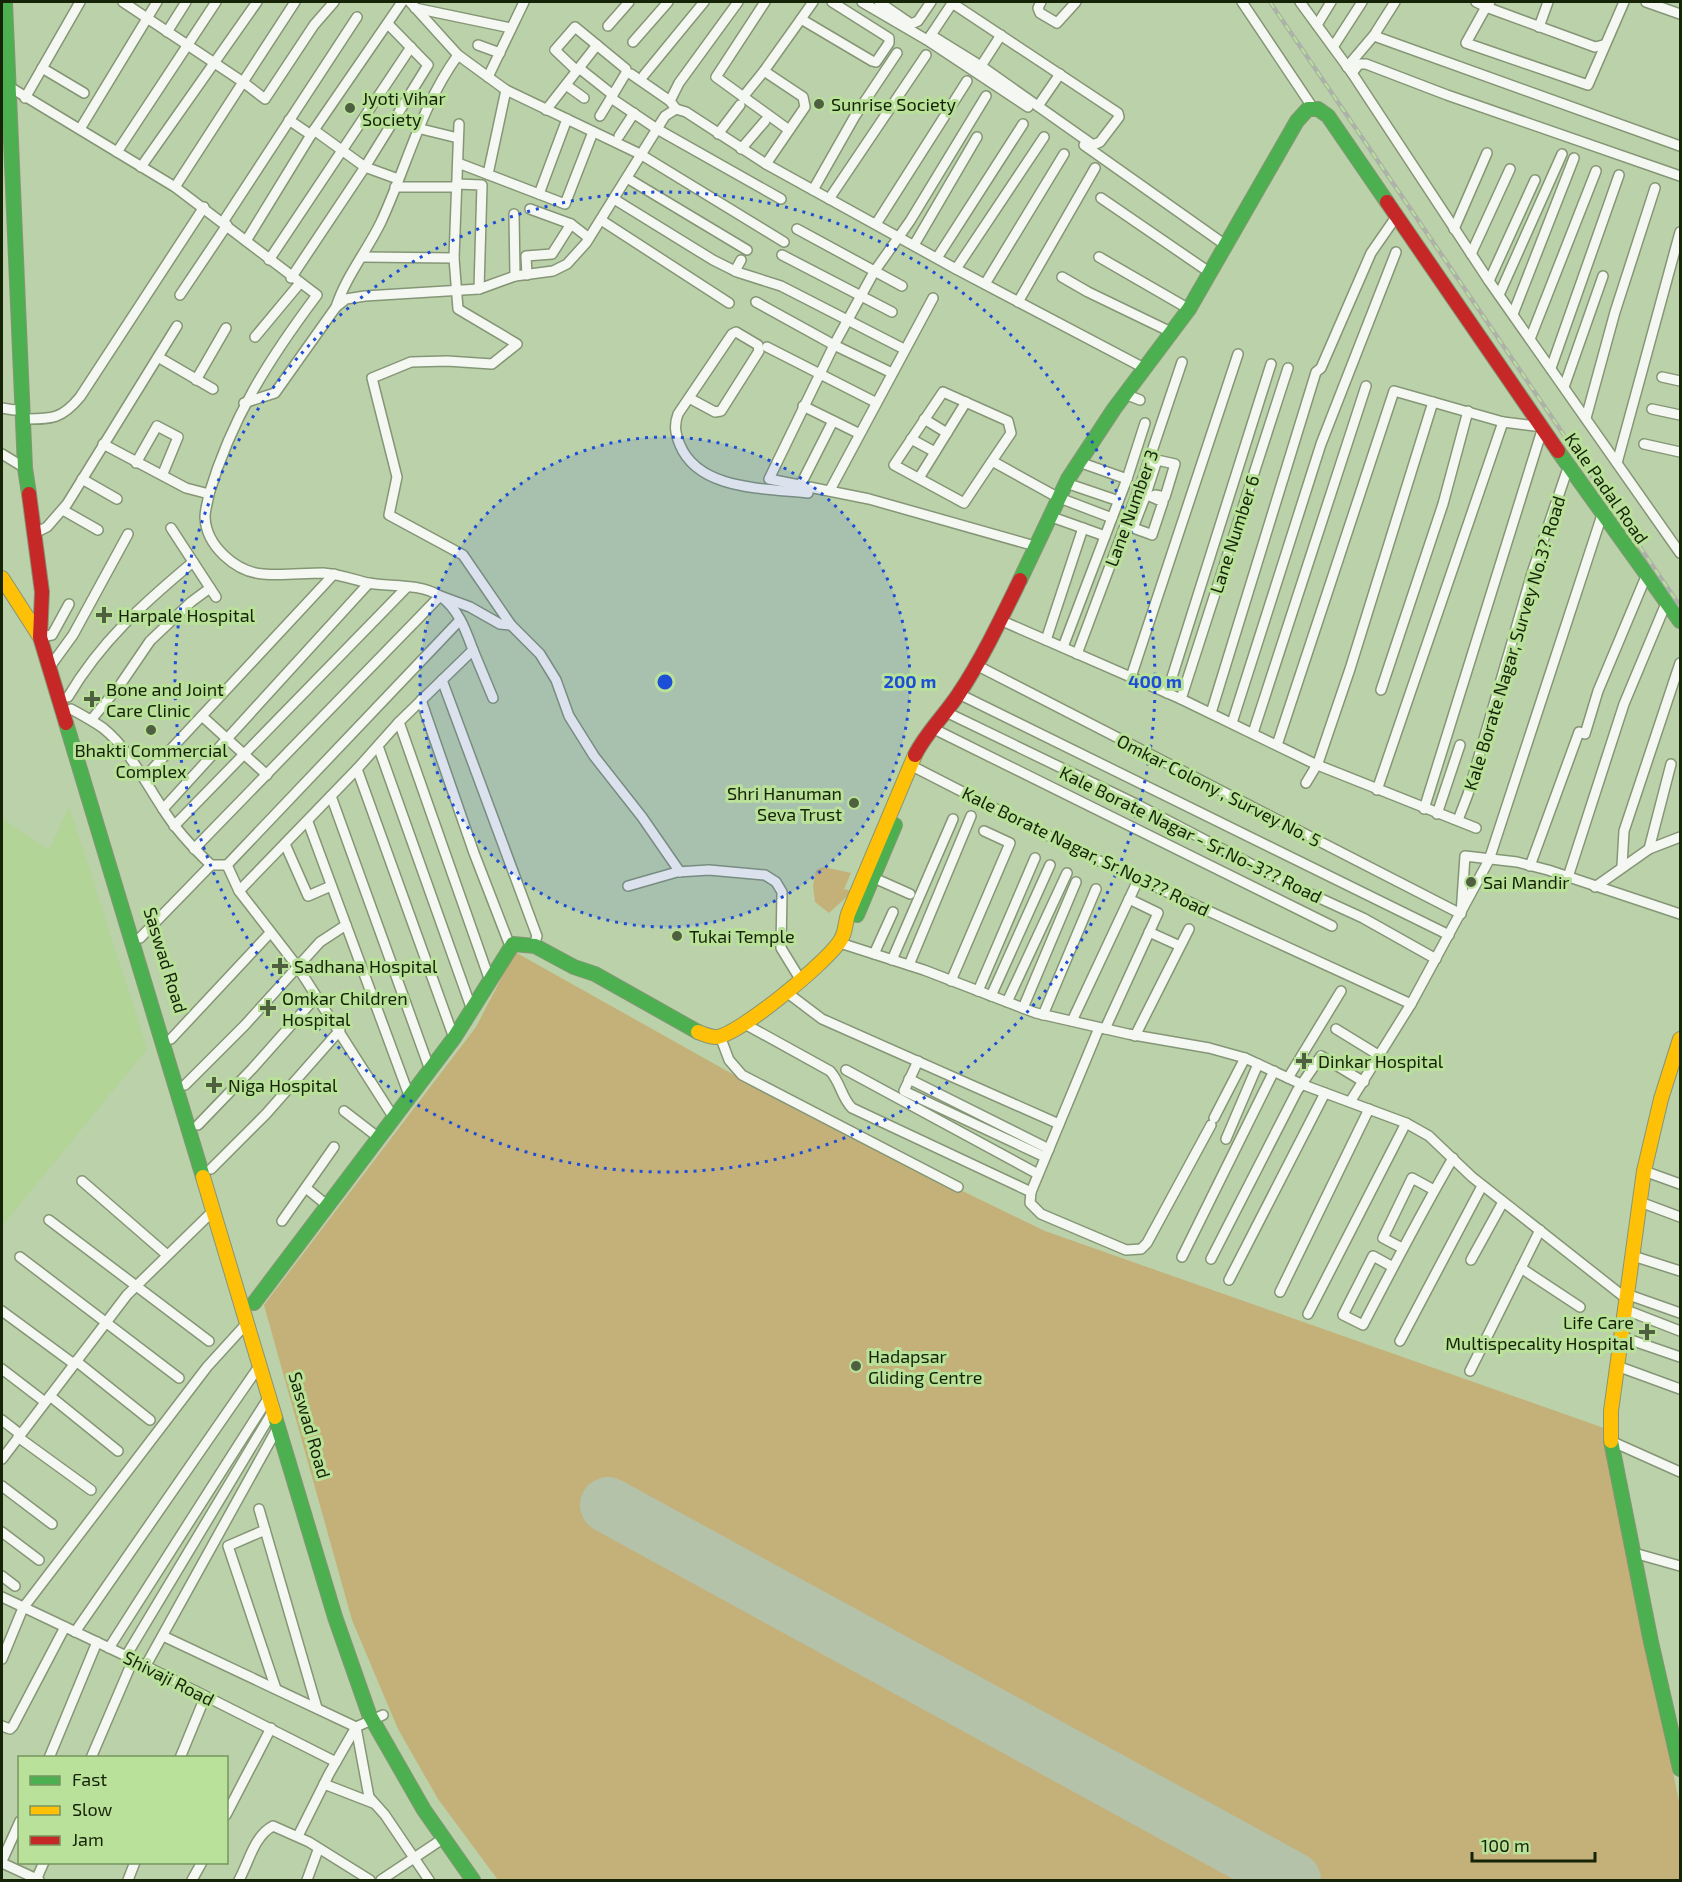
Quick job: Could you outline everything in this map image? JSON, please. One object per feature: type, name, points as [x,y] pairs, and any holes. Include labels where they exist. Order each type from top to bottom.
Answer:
[{"type":"main road","name":"Saswad Road","points":[[4,6],[8,86],[6,116],[8,233],[26,468],[46,636],[53,664],[151,1006],[335,1617],[378,1718],[488,1881]]},
{"type":"main road","name":"Kale Padal Road","points":[[1313,108],[1328,116],[1602,515],[1680,621]]},
{"type":"main road","points":[[842,939],[843,925],[884,840],[915,767],[931,743],[933,731],[959,694],[1000,620],[1057,497],[1125,393],[1173,333],[1189,309],[1224,244],[1297,121],[1308,109],[1313,108]]},
{"type":"main road","points":[[2,578],[46,636]]},
{"type":"main road","name":"Saswad Road","points":[[53,664],[70,703],[390,1754],[473,1881]]},
{"type":"main road","points":[[254,1303],[454,1038],[510,946],[524,942],[534,945],[584,973],[592,981],[686,1033],[720,1036],[742,1023],[831,955],[851,929],[874,878],[884,840]]},
{"type":"main road","points":[[1680,1039],[1661,1099],[1644,1171],[1628,1302],[1612,1397],[1612,1441],[1660,1684],[1680,1769]]},
{"type":"street","points":[[25,98],[80,2]]},
{"type":"street","points":[[123,2],[265,99],[314,25],[334,2]]},
{"type":"street","points":[[80,129],[157,2]]},
{"type":"street","points":[[167,32],[186,2]]},
{"type":"street","points":[[117,152],[216,2]]},
{"type":"street","points":[[141,167],[257,2]]},
{"type":"street","points":[[175,187],[295,2]]},
{"type":"street","points":[[246,241],[312,132],[402,2]]},
{"type":"street","points":[[488,77],[524,2]]},
{"type":"street","points":[[608,26],[629,2]]},
{"type":"street","points":[[633,42],[668,2]]},
{"type":"street","points":[[644,75],[704,2]]},
{"type":"street","points":[[336,307],[346,299],[457,288],[479,289],[515,276],[553,271],[567,264],[601,220],[640,154],[673,105],[679,83],[738,2]]},
{"type":"street","points":[[765,2],[716,73],[716,77],[742,101],[789,130]]},
{"type":"street","points":[[718,134],[813,2]]},
{"type":"street","points":[[801,19],[876,62],[889,43],[889,38],[832,2]]},
{"type":"street","points":[[862,2],[981,66],[1224,244]]},
{"type":"street","points":[[879,2],[914,24],[931,2]]},
{"type":"street","points":[[953,2],[1118,113],[1119,117],[1100,142],[1093,145],[1086,143],[929,37],[953,2]]},
{"type":"street","points":[[1041,2],[1038,8],[1040,13],[1057,23],[1076,2]]},
{"type":"street","points":[[1242,2],[1313,108]]},
{"type":"street","points":[[1301,2],[1350,70],[1489,281],[1680,553]]},
{"type":"street","points":[[1317,25],[1331,2]]},
{"type":"street","points":[[1333,47],[1362,2]]},
{"type":"street","points":[[1350,70],[1395,2]]},
{"type":"street","points":[[1476,2],[1488,4],[1539,27],[1595,47],[1603,45]]},
{"type":"street","points":[[1539,27],[1548,2]]},
{"type":"street","points":[[1488,4],[1466,43],[1588,85],[1603,45],[1624,2]]},
{"type":"street","points":[[1646,2],[1680,14]]},
{"type":"street","points":[[413,5],[511,28]]},
{"type":"street","points":[[413,5],[458,55],[506,90],[640,154],[784,242]]},
{"type":"street","points":[[180,295],[289,120],[357,17]]},
{"type":"street","points":[[291,278],[365,167],[428,65],[388,24]]},
{"type":"street","points":[[600,116],[612,96],[627,71],[575,27],[555,49],[578,69],[612,96],[634,113],[657,129],[781,199]]},
{"type":"street","points":[[1375,34],[1393,44],[1680,146]]},
{"type":"street","points":[[981,66],[1001,35]]},
{"type":"street","points":[[477,45],[500,53]]},
{"type":"street","points":[[546,110],[597,45]]},
{"type":"street","points":[[269,260],[411,47]]},
{"type":"street","points":[[813,190],[855,116],[897,53]]},
{"type":"street","points":[[244,404],[275,393],[336,307],[349,276],[363,257],[397,183],[417,128],[444,75],[458,55]]},
{"type":"street","points":[[829,199],[926,55]]},
{"type":"street","points":[[1350,70],[1359,64],[1366,64],[1457,99],[1680,176]]},
{"type":"street","points":[[42,68],[84,93]]},
{"type":"street","points":[[764,71],[803,97],[805,106],[766,164]]},
{"type":"street","points":[[631,74],[673,105],[766,164],[1018,303],[1144,368]]},
{"type":"street","points":[[1038,106],[1060,74]]},
{"type":"street","points":[[876,224],[967,81]]},
{"type":"street","points":[[566,85],[584,98]]},
{"type":"street","points":[[8,86],[175,187],[204,207],[291,278],[317,295],[274,353],[244,404],[220,457],[209,494],[205,518],[209,533],[230,562],[245,570],[263,574],[334,574],[369,583],[426,590],[470,607],[500,624],[512,626]]},
{"type":"street","points":[[488,174],[506,90]]},
{"type":"street","points":[[986,96],[910,221],[897,236],[874,272],[818,376],[769,479],[858,496],[1035,546]]},
{"type":"street","points":[[620,136],[634,113]]},
{"type":"street","points":[[539,194],[567,119]]},
{"type":"street","points":[[289,120],[312,132],[365,167],[397,183],[482,185],[479,289]]},
{"type":"street","points":[[741,149],[765,121]]},
{"type":"street","points":[[459,124],[454,258],[458,309],[517,344],[492,364],[447,361],[411,362],[372,378],[397,477],[389,516],[463,555],[512,626],[540,654],[556,680],[569,716],[594,756],[642,817],[680,872]]},
{"type":"street","points":[[937,258],[1023,124]]},
{"type":"street","points":[[417,128],[458,138]]},
{"type":"street","points":[[458,163],[565,204],[593,132]]},
{"type":"street","points":[[914,246],[977,137]]},
{"type":"street","points":[[956,269],[1044,137]]},
{"type":"street","points":[[1454,229],[1487,153]]},
{"type":"street","points":[[1499,295],[1562,153]]},
{"type":"street","points":[[985,284],[1064,154]]},
{"type":"street","points":[[1513,314],[1574,158]]},
{"type":"street","points":[[1018,303],[1095,168]]},
{"type":"street","points":[[1471,254],[1510,169]]},
{"type":"street","points":[[1530,339],[1596,171]]},
{"type":"street","points":[[1551,368],[1619,175]]},
{"type":"street","points":[[627,178],[747,250]]},
{"type":"street","points":[[1489,281],[1535,180]]},
{"type":"street","points":[[1586,418],[1615,312],[1655,188]]},
{"type":"street","points":[[1101,198],[1209,272]]},
{"type":"street","points":[[614,199],[686,244],[735,271],[781,286],[904,349]]},
{"type":"street","points":[[2,408],[23,414],[56,417],[68,412],[204,207]]},
{"type":"street","points":[[530,209],[570,224],[589,238]]},
{"type":"street","points":[[514,214],[515,276]]},
{"type":"street","points":[[1211,713],[1316,372],[1321,368],[1371,253],[1396,217]]},
{"type":"street","points":[[601,220],[729,303]]},
{"type":"street","points":[[527,275],[526,256],[552,254],[570,224]]},
{"type":"street","points":[[797,229],[902,286]]},
{"type":"street","points":[[1617,463],[1680,232]]},
{"type":"street","points":[[1232,723],[1321,444],[1396,252]]},
{"type":"street","points":[[782,255],[892,312]]},
{"type":"street","points":[[363,257],[454,258]]},
{"type":"street","points":[[1100,257],[1189,309]]},
{"type":"street","points":[[735,271],[741,260]]},
{"type":"street","points":[[1564,387],[1603,276]]},
{"type":"street","points":[[1062,277],[1173,333]]},
{"type":"street","points":[[255,337],[300,284]]},
{"type":"street","points":[[830,490],[875,402],[933,298]]},
{"type":"street","points":[[756,302],[834,345],[892,373]]},
{"type":"street","points":[[33,534],[47,527],[63,510],[177,326]]},
{"type":"street","points":[[196,380],[226,328]]},
{"type":"street","points":[[689,398],[715,412],[721,411],[759,351],[758,345],[734,332],[678,414],[675,432],[683,453],[703,472],[739,485],[845,498],[858,496]]},
{"type":"street","points":[[767,347],[818,376],[875,402]]},
{"type":"street","points":[[1131,677],[1238,354]]},
{"type":"street","points":[[158,357],[213,389]]},
{"type":"street","name":"Lane Number 3","points":[[1077,654],[1143,489],[1182,362]]},
{"type":"street","points":[[1167,693],[1271,364]]},
{"type":"street","name":"Lane Number 6","points":[[1181,699],[1288,368]]},
{"type":"street","points":[[1662,377],[1680,381]]},
{"type":"street","points":[[1253,734],[1366,386]]},
{"type":"street","points":[[1277,745],[1394,391],[1503,422],[1543,427],[1424,809]]},
{"type":"street","points":[[943,392],[966,402],[1008,421],[1011,433],[964,503],[894,465],[943,392]]},
{"type":"street","points":[[1125,393],[1140,400]]},
{"type":"street","points":[[919,478],[966,402]]},
{"type":"street","points":[[1306,783],[1317,763],[1350,669],[1433,402]]},
{"type":"street","points":[[803,406],[858,434]]},
{"type":"street","points":[[1652,409],[1680,415]]},
{"type":"street","points":[[1381,690],[1443,504],[1468,411]]},
{"type":"street","points":[[924,419],[946,433]]},
{"type":"street","points":[[800,486],[833,421]]},
{"type":"street","points":[[1377,790],[1503,422]]},
{"type":"street","points":[[1063,647],[1145,423]]},
{"type":"street","points":[[136,463],[157,426],[178,437],[164,471]]},
{"type":"street","points":[[911,439],[935,452]]},
{"type":"street","points":[[103,444],[186,488],[209,494]]},
{"type":"street","points":[[1644,444],[1680,452]]},
{"type":"street","points":[[2,454],[26,468]]},
{"type":"street","points":[[992,461],[1057,497],[1112,518]]},
{"type":"street","points":[[1078,462],[1126,479]]},
{"type":"street","name":"Kale Borate Nagar, Survey No.3? Road","points":[[1458,820],[1468,794],[1532,573],[1569,465]]},
{"type":"street","points":[[82,479],[117,499]]},
{"type":"street","points":[[1066,483],[1113,499]]},
{"type":"street","points":[[63,510],[98,530]]},
{"type":"street","points":[[1350,1102],[1411,1004],[1489,860],[1602,515]]},
{"type":"street","points":[[1048,516],[1105,536]]},
{"type":"street","points":[[171,528],[216,597]]},
{"type":"street","points":[[1046,640],[1083,528]]},
{"type":"street","points":[[53,664],[128,534]]},
{"type":"street","points":[[193,562],[133,613],[108,638],[85,667],[70,703],[117,742],[144,778],[174,826],[211,865],[227,865],[460,620]]},
{"type":"street","points":[[144,778],[334,574]]},
{"type":"street","points":[[1530,866],[1578,732],[1585,734],[1601,681],[1647,574]]},
{"type":"street","points":[[163,809],[369,583]]},
{"type":"street","points":[[174,826],[246,755],[407,587]]},
{"type":"street","points":[[91,720],[120,685],[150,641],[191,602],[210,588]]},
{"type":"street","points":[[440,596],[460,620],[493,698]]},
{"type":"street","points":[[194,849],[440,596]]},
{"type":"street","points":[[1568,877],[1624,704],[1667,602]]},
{"type":"street","points":[[46,636],[69,604]]},
{"type":"street","points":[[1000,620],[1181,699],[1377,790],[1476,828]]},
{"type":"street","points":[[239,891],[308,822],[399,722],[473,650]]},
{"type":"street","points":[[1622,866],[1624,831],[1680,663]]},
{"type":"street","name":"Omkar Colony , Survey No. 5","points":[[976,665],[1461,914]]},
{"type":"street","points":[[442,680],[537,936],[534,945]]},
{"type":"street","points":[[959,694],[1449,935]]},
{"type":"street","points":[[421,700],[474,854],[510,946]]},
{"type":"street","name":"Kale Borate Nagar - Sr.No-3?? Road","points":[[945,712],[1039,760],[1136,804],[1291,885],[1363,918],[1436,958]]},
{"type":"street","points":[[203,717],[267,775]]},
{"type":"street","points":[[399,722],[490,981]]},
{"type":"street","points":[[933,731],[1332,926]]},
{"type":"street","points":[[1437,814],[1460,745]]},
{"type":"street","points":[[378,746],[472,1010]]},
{"type":"street","points":[[1649,849],[1671,764]]},
{"type":"street","name":"Kale Borate Nagar, Sr.No3?? Road","points":[[915,767],[1138,878],[1411,1004]]},
{"type":"street","points":[[357,770],[454,1038]]},
{"type":"street","points":[[331,796],[430,1070]]},
{"type":"street","points":[[909,965],[971,816]]},
{"type":"street","points":[[892,960],[953,819]]},
{"type":"street","points":[[308,822],[410,1098]]},
{"type":"street","points":[[951,981],[1010,843],[984,831]]},
{"type":"street","points":[[1595,887],[1649,849],[1680,837]]},
{"type":"street","points":[[285,844],[308,896],[331,886]]},
{"type":"street","points":[[1461,914],[1465,856],[1530,866],[1680,914]]},
{"type":"street","points":[[978,991],[1035,858]]},
{"type":"street","points":[[140,938],[211,865]]},
{"type":"street","points":[[227,865],[239,891],[297,966],[340,1030],[394,1118]]},
{"type":"street","points":[[991,996],[1050,865]]},
{"type":"street","points":[[628,886],[680,872],[748,872],[765,875],[776,882],[782,892],[781,948],[800,979]]},
{"type":"street","points":[[1007,1002],[1067,873]]},
{"type":"street","points":[[874,878],[910,894]]},
{"type":"street","points":[[1072,1021],[1138,878]]},
{"type":"street","points":[[1023,1008],[1076,882]]},
{"type":"street","points":[[1043,1015],[1096,889]]},
{"type":"street","points":[[1129,899],[1158,913],[1102,1028],[1059,1124],[1031,1192],[1030,1203],[1041,1214],[1126,1250],[1141,1249],[1147,1243],[1245,1058]]},
{"type":"street","points":[[874,954],[892,912]]},
{"type":"street","points":[[185,1085],[246,1025],[320,942],[346,926]]},
{"type":"street","points":[[1135,1035],[1189,929]]},
{"type":"street","points":[[1149,932],[1180,946]]},
{"type":"street","points":[[171,1039],[270,933]]},
{"type":"street","points":[[842,939],[874,954],[1043,1015],[1209,1048],[1245,1058],[1325,1093],[1406,1123],[1429,1136],[1482,1186],[1628,1302],[1680,1331]]},
{"type":"street","points":[[785,991],[822,1019],[1059,1124]]},
{"type":"street","points":[[1288,1078],[1341,991]]},
{"type":"street","points":[[198,1125],[316,997]]},
{"type":"street","points":[[742,1023],[830,1071],[838,1080],[845,1101],[852,1108],[1031,1192]]},
{"type":"street","points":[[1336,1029],[1380,1056]]},
{"type":"street","points":[[211,1169],[266,1114],[340,1030]]},
{"type":"street","points":[[720,1036],[729,1060],[742,1075],[958,1187]]},
{"type":"street","points":[[1211,1259],[1301,1083],[1321,1056],[1364,1082]]},
{"type":"street","points":[[918,1061],[904,1091],[1047,1153]]},
{"type":"street","points":[[1226,1139],[1258,1064]]},
{"type":"street","points":[[846,1070],[1038,1174]]},
{"type":"street","points":[[1182,1257],[1274,1071]]},
{"type":"street","points":[[1229,1280],[1325,1093]]},
{"type":"street","points":[[1280,1292],[1369,1109]]},
{"type":"street","points":[[344,1111],[379,1138]]},
{"type":"street","points":[[1308,1314],[1406,1123]]},
{"type":"street","points":[[282,1221],[334,1147]]},
{"type":"street","points":[[1394,1266],[1373,1256],[1343,1316],[1363,1325],[1394,1266],[1402,1248],[1453,1158]]},
{"type":"street","points":[[1644,1171],[1680,1184]]},
{"type":"street","points":[[1402,1248],[1383,1238],[1412,1178],[1434,1190]]},
{"type":"street","points":[[82,1181],[166,1254]]},
{"type":"street","points":[[1400,1341],[1482,1186]]},
{"type":"street","points":[[306,1188],[328,1206]]},
{"type":"street","points":[[1640,1202],[1680,1216]]},
{"type":"street","points":[[1471,1260],[1503,1203]]},
{"type":"street","points":[[2,1459],[135,1286],[213,1211]]},
{"type":"street","points":[[48,1220],[209,1341]]},
{"type":"street","points":[[1470,1371],[1540,1230]]},
{"type":"street","points":[[1633,1256],[1680,1271]]},
{"type":"street","points":[[20,1257],[179,1378]]},
{"type":"street","points":[[1521,1268],[1580,1307]]},
{"type":"street","points":[[1628,1302],[1680,1313]]},
{"type":"street","points":[[2,1311],[150,1420]]},
{"type":"street","points":[[2,1659],[23,1608],[207,1367],[248,1322]]},
{"type":"street","points":[[1622,1337],[1680,1358]]},
{"type":"street","points":[[75,1632],[260,1364]]},
{"type":"street","points":[[1617,1366],[1680,1389]]},
{"type":"street","points":[[2,1369],[118,1451]]},
{"type":"street","points":[[109,1648],[270,1396]]},
{"type":"street","points":[[92,1756],[130,1658],[274,1410]]},
{"type":"street","points":[[2,1420],[90,1490]]},
{"type":"street","points":[[145,1667],[278,1425]]},
{"type":"street","points":[[1612,1441],[1680,1472]]},
{"type":"street","points":[[2,1486],[52,1524]]},
{"type":"street","points":[[259,1509],[316,1708]]},
{"type":"street","points":[[265,1530],[228,1546],[276,1689]]},
{"type":"street","points":[[2,1532],[39,1560]]},
{"type":"street","points":[[1634,1553],[1680,1566]]},
{"type":"street","points":[[2,1576],[15,1586]]},
{"type":"street","name":"Shivaji Road","points":[[2,1597],[130,1658],[336,1762]]},
{"type":"street","points":[[2,1726],[10,1729],[13,1726],[65,1627]]},
{"type":"street","points":[[163,1636],[356,1728]]},
{"type":"street","points":[[50,1756],[97,1642]]},
{"type":"street","points":[[181,1756],[205,1697]]},
{"type":"street","points":[[298,1836],[356,1728],[378,1718]]},
{"type":"street","points":[[228,1811],[271,1728]]},
{"type":"street","points":[[356,1728],[369,1797],[429,1881]]},
{"type":"street","points":[[324,1784],[375,1804]]},
{"type":"street","points":[[18,1826],[2,1862],[37,1880],[44,1864]]},
{"type":"street","points":[[239,1881],[264,1831],[273,1826],[298,1836],[366,1880]]},
{"type":"street","points":[[381,1881],[444,1838]]},
{"type":"street","points":[[307,1881],[318,1850]]},
{"type":"street","points":[[128,1881],[135,1864]]},
{"type":"street","points":[[192,1881],[201,1864]]},
{"type":"shaded area","points":[[69,806],[147,1049],[2,1226],[2,819],[49,850]]},
{"type":"shaded area","points":[[824,867],[851,873],[844,889],[853,891],[829,913],[815,902],[813,886],[816,870]]},
{"type":"shaded area","name":"Hadapsar Gliding Centre","points":[[515,952],[802,1113],[1045,1231],[1604,1428],[1680,1807],[1680,1880],[498,1880],[438,1799],[398,1729],[352,1620],[264,1305],[476,1027]]},
{"type":"runway","points":[[608,1505],[1293,1880]]},
{"type":"railway","points":[[1270,2],[1680,606]]},
{"type":"traffic: fast","points":[[5,2],[25,468],[29,494]]},
{"type":"traffic: fast","points":[[1020,580],[1068,479],[1114,409],[1189,309],[1297,121],[1308,109],[1318,109],[1328,116],[1387,202]]},
{"type":"traffic: fast","points":[[1558,451],[1680,621]]},
{"type":"traffic: fast","points":[[66,723],[203,1177]]},
{"type":"traffic: fast","points":[[857,915],[895,825]]},
{"type":"traffic: fast","points":[[254,1303],[454,1038],[513,944],[535,946],[574,967],[595,974],[698,1032]]},
{"type":"traffic: fast","points":[[275,1417],[335,1617],[369,1714],[424,1810],[473,1880]]},
{"type":"traffic: fast","points":[[1611,1441],[1651,1642],[1680,1769]]},
{"type":"traffic: slow","points":[[2,578],[40,637]]},
{"type":"traffic: slow","points":[[698,1032],[716,1037],[743,1024],[801,980],[840,941],[848,914],[915,755]]},
{"type":"traffic: slow","points":[[1611,1441],[1611,1411],[1644,1171],[1661,1099],[1680,1039]]},
{"type":"traffic: slow","points":[[203,1177],[275,1417]]},
{"type":"traffic: jam","points":[[1387,202],[1558,451]]},
{"type":"traffic: jam","points":[[29,494],[42,592],[40,637],[66,723]]},
{"type":"traffic: jam","points":[[915,755],[924,739],[953,703],[967,681],[1020,580]]},
{"type":"place","name":"Sunrise Society","points":[[819,104]]},
{"type":"place","name":"Jyoti Vihar Society","points":[[350,108]]},
{"type":"place","name":"Harpale Hospital","points":[[104,615]]},
{"type":"place","name":"Bone and Joint Care Clinic","points":[[92,699]]},
{"type":"place","name":"Bhakti Commercial Complex","points":[[151,730]]},
{"type":"place","name":"Shri Hanuman Seva Trust","points":[[854,803]]},
{"type":"place","name":"Sai Mandir","points":[[1471,882]]},
{"type":"place","name":"Tukai Temple","points":[[677,936]]},
{"type":"place","name":"Sadhana Hospital","points":[[280,966]]},
{"type":"place","name":"Omkar Children Hospital","points":[[268,1008]]},
{"type":"place","name":"Dinkar Hospital","points":[[1304,1061]]},
{"type":"place","name":"Niga Hospital","points":[[214,1085]]},
{"type":"place","name":"Life Care Multispecality Hospital","points":[[1647,1332]]},
{"type":"place","name":"Hadapsar Gliding Centre","points":[[856,1366]]}]
